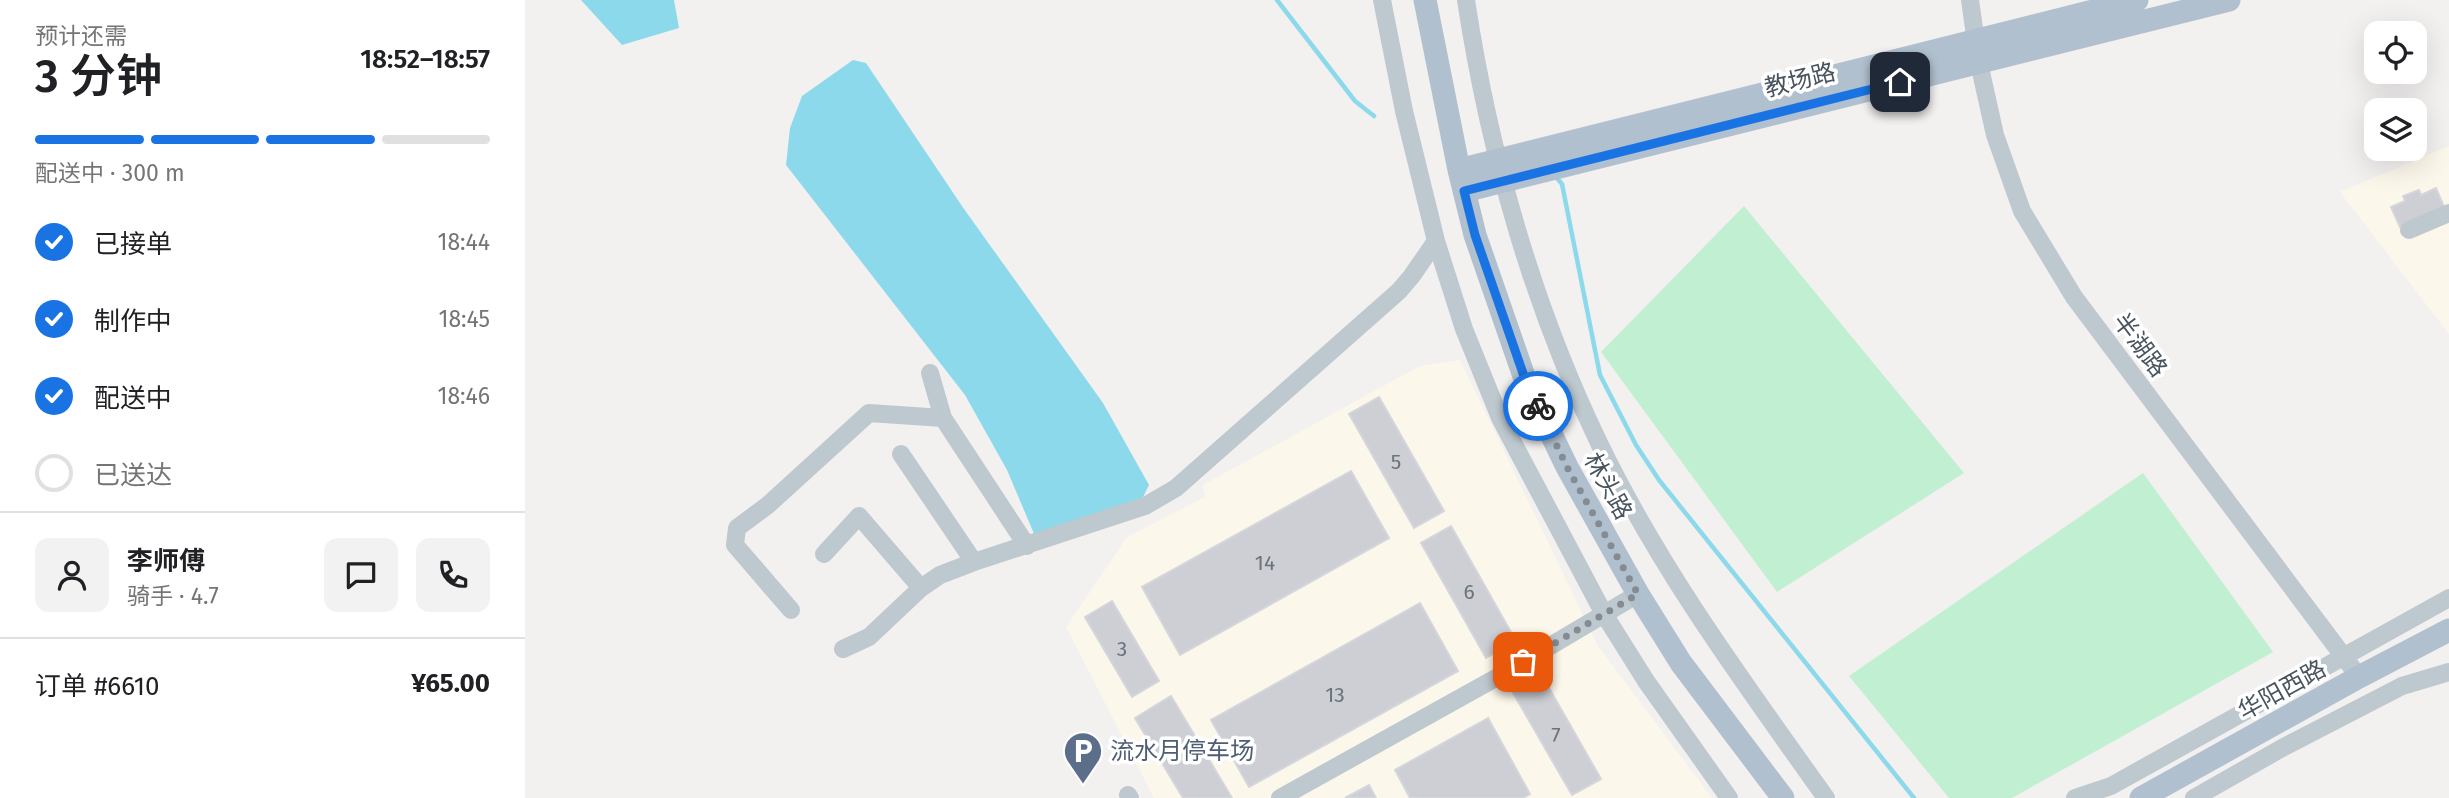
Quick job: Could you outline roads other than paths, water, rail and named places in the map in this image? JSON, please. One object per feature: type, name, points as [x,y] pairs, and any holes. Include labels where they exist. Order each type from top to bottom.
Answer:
[{"type":"main road","name":"林头路","points":[[1425,0],[1475,235],[1526,382],[1567,467],[1638,594],[1681,663],[1783,798]]},
{"type":"main road","name":"教场路","points":[[1977,52],[2137,0]]},
{"type":"main road","name":"教场路","points":[[1462,181],[1977,52],[2229,0]]},
{"type":"main road","name":"华阳西路","points":[[2141,798],[2449,630]]},
{"type":"street","points":[[1382,0],[1404,111],[1436,241],[1464,330],[1500,418],[1604,614],[1646,681],[1729,798]]},
{"type":"street","points":[[1466,0],[1480,78],[1514,222],[1539,296],[1600,446],[1715,642],[1826,798]]},
{"type":"street","name":"半湖路","points":[[1970,0],[1977,52],[1994,135],[2022,211],[2074,296],[2359,677]]},
{"type":"street","points":[[2409,230],[2449,213]]},
{"type":"street","points":[[843,649],[869,637],[921,588],[940,575],[1145,506],[1176,488],[1399,291],[1436,241]]},
{"type":"street","points":[[930,373],[943,418],[1027,545]]},
{"type":"street","points":[[792,610],[735,545],[737,528],[768,505],[869,413],[943,418]]},
{"type":"street","points":[[901,454],[974,562]]},
{"type":"street","points":[[824,554],[859,516],[921,588]]},
{"type":"street","points":[[1280,798],[1503,674],[1638,594]]},
{"type":"street","points":[[2075,798],[2111,786],[2449,598]]},
{"type":"street","points":[[2194,798],[2282,748],[2402,686],[2449,672]]},
{"type":"water","points":[[581,0],[674,0],[679,28],[622,45]]},
{"type":"water","points":[[853,60],[866,63],[964,209],[1103,403],[1149,485],[1139,505],[1035,536],[1007,470],[965,395],[786,165],[790,128],[802,96]]},
{"type":"waterway","points":[[1277,0],[1355,101],[1374,116]]},
{"type":"waterway","points":[[1556,177],[1562,184],[1600,375],[1636,445],[1659,480],[1914,798]]},
{"type":"place","name":"流水月停车场","points":[[1083,785]]}]
